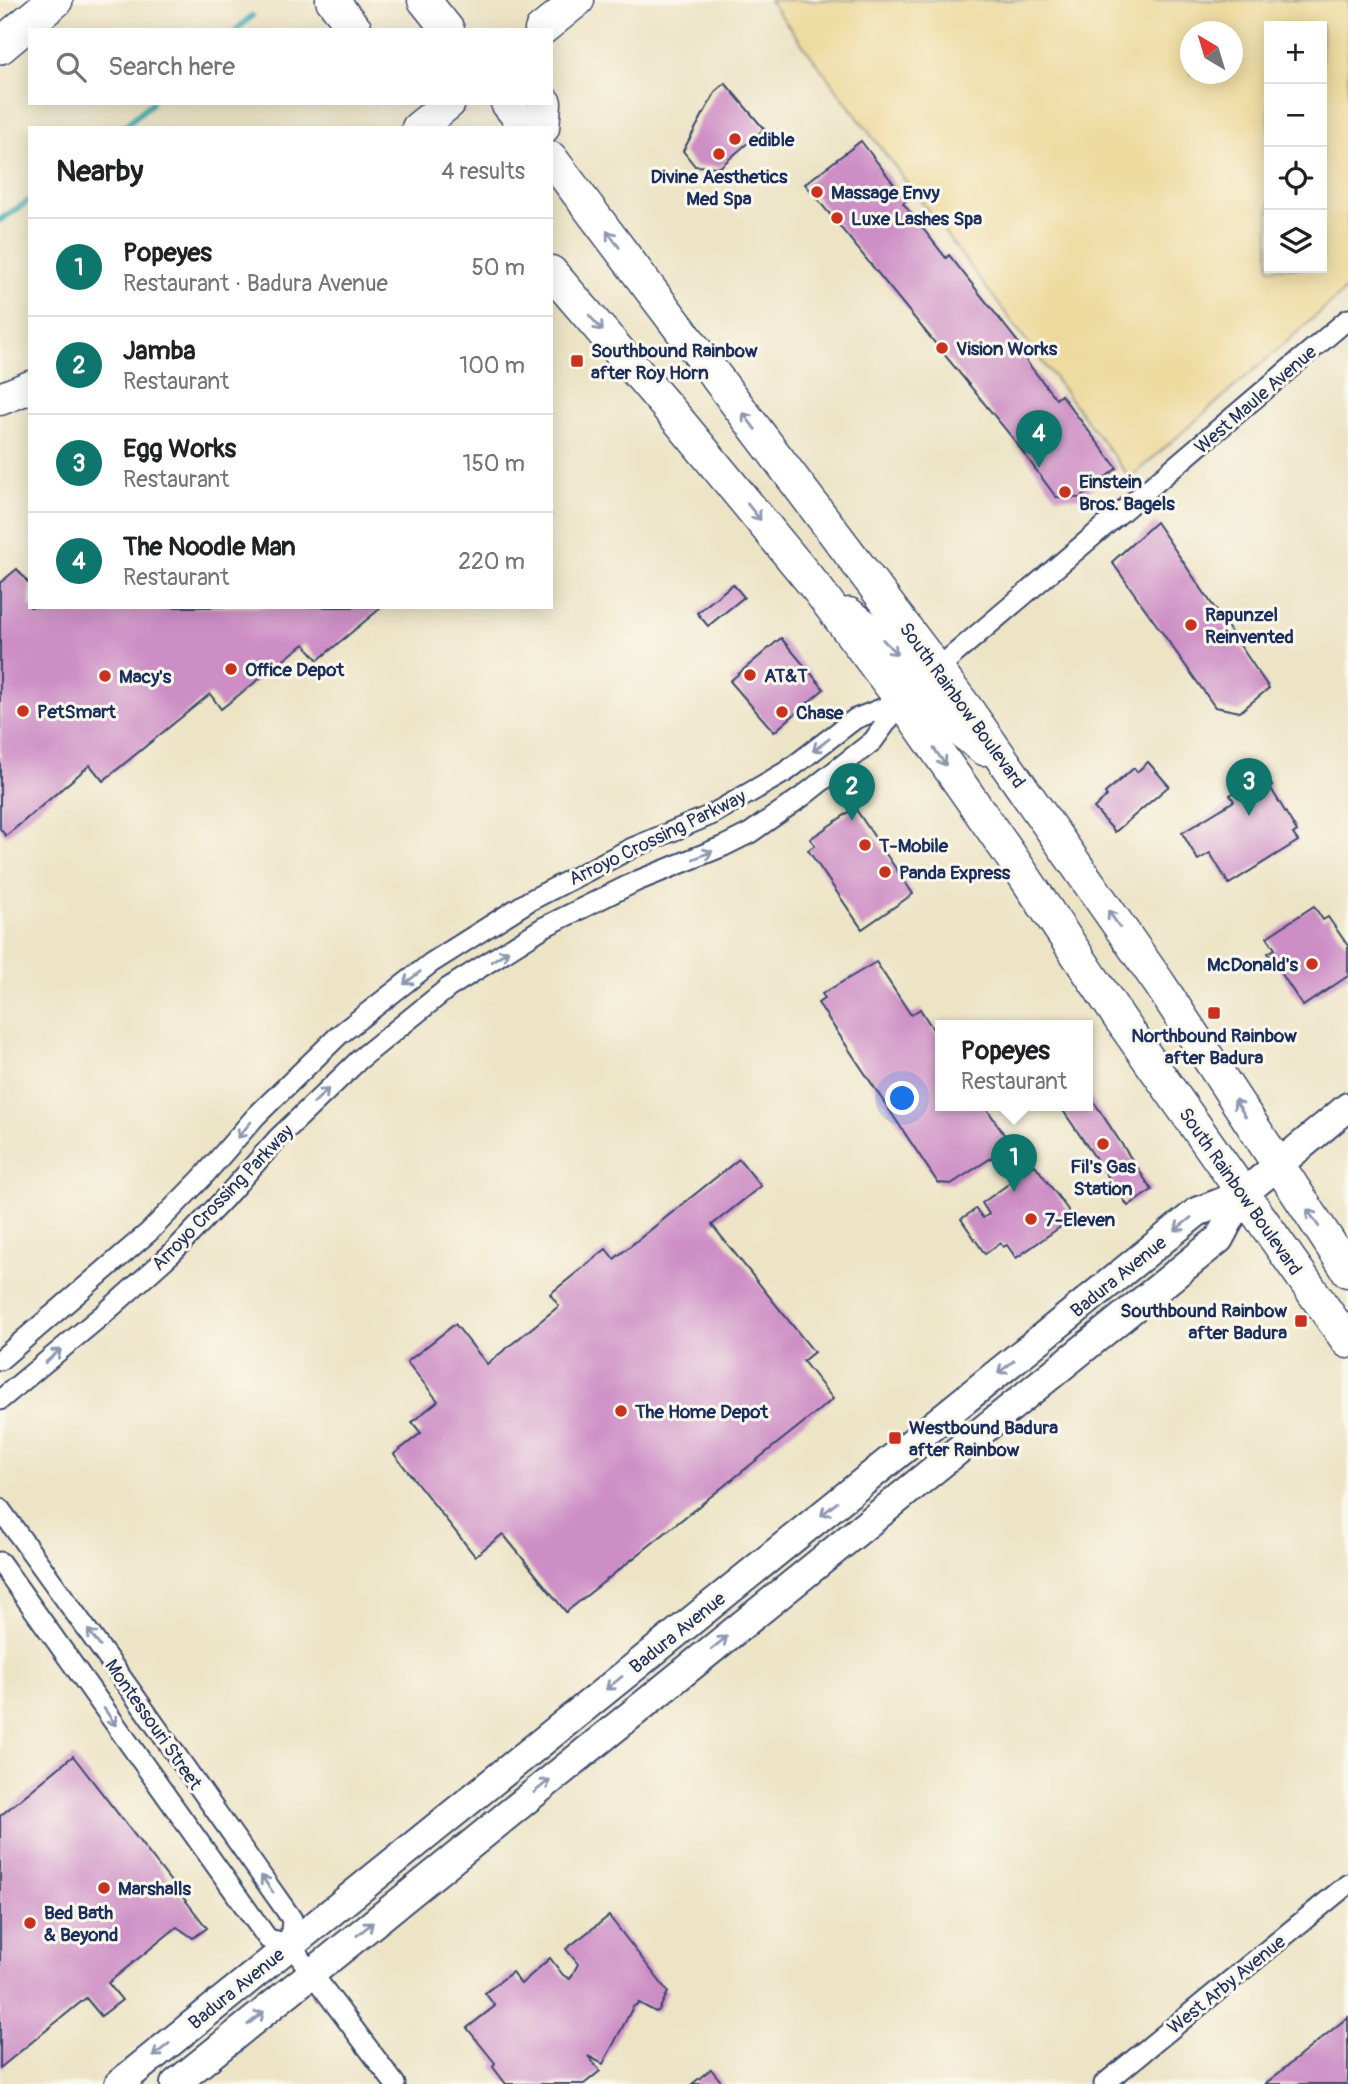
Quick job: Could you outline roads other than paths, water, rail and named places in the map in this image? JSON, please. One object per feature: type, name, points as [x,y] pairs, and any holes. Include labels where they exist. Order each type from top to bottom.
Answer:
[{"type":"highway","points":[[0,46],[55,0]]},
{"type":"main road","points":[[332,0],[354,28]]},
{"type":"main road","points":[[424,0],[446,28]]},
{"type":"main road","points":[[544,28],[573,5]]},
{"type":"main road","points":[[553,40],[573,5]]},
{"type":"main road","points":[[509,105],[525,126]]},
{"type":"main road","points":[[543,126],[545,105]]},
{"type":"main road","name":"South Rainbow Boulevard","points":[[553,161],[938,668],[1159,983],[1348,1271]]},
{"type":"main road","name":"South Rainbow Boulevard","points":[[553,274],[680,421],[818,590],[902,701],[1008,852],[1119,1019],[1348,1342]]},
{"type":"main road","points":[[0,399],[28,388]]},
{"type":"main road","points":[[818,590],[888,643],[908,665],[918,671],[938,668]]},
{"type":"main road","points":[[902,701],[914,692],[929,696],[949,722],[1005,765]]},
{"type":"main road","name":"Badura Avenue","points":[[119,2084],[1197,1212],[1243,1194],[1348,1107]]},
{"type":"main road","name":"Badura Avenue","points":[[174,2084],[1219,1239],[1243,1194]]},
{"type":"main road","points":[[981,1387],[1002,1415]]},
{"type":"street","name":"West Maule Avenue","points":[[938,668],[1348,320]]},
{"type":"street","name":"Arroyo Crossing Parkway","points":[[0,1360],[149,1232],[201,1179],[256,1116],[340,1035],[430,963],[529,901],[632,848],[711,815],[787,771],[855,719],[902,701]]},
{"type":"street","name":"Arroyo Crossing Parkway","points":[[0,1399],[106,1312],[171,1254],[278,1138],[360,1059],[449,988],[544,928],[637,881],[750,833],[803,796],[873,741],[902,701]]},
{"type":"street","name":"Montessouri Street","points":[[0,1510],[292,1919],[290,1944]]},
{"type":"street","name":"Montessouri Street","points":[[0,1562],[268,1939],[290,1944],[395,2084]]},
{"type":"street","name":"West Arby Avenue","points":[[1104,2084],[1348,1884]]},
{"type":"waterway","points":[[238,28],[252,16]]},
{"type":"waterway","points":[[124,126],[150,105]]},
{"type":"waterway","points":[[0,220],[28,201]]},
{"type":"place","name":"edible","points":[[735,139]]},
{"type":"place","name":"Divine Aesthetics Med Spa","points":[[719,154]]},
{"type":"place","name":"Massage Envy","points":[[817,192]]},
{"type":"place","name":"Luxe Lashes Spa","points":[[837,218]]},
{"type":"place","name":"Vision Works","points":[[942,348]]},
{"type":"place","name":"Southbound Rainbow after Roy Horn","points":[[577,361]]},
{"type":"place","name":"The Noodle Man","points":[[1039,468]]},
{"type":"place","name":"Einstein Bros. Bagels","points":[[1065,492]]},
{"type":"place","name":"Rapunzel Reinvented","points":[[1191,625]]},
{"type":"place","name":"Office Depot","points":[[231,669]]},
{"type":"place","name":"AT&T","points":[[750,675]]},
{"type":"place","name":"Macy's","points":[[105,676]]},
{"type":"place","name":"PetSmart","points":[[23,711]]},
{"type":"place","name":"Chase","points":[[782,712]]},
{"type":"place","name":"Egg Works","points":[[1249,816]]},
{"type":"place","name":"Jamba","points":[[852,821]]},
{"type":"place","name":"T-Mobile","points":[[865,845]]},
{"type":"place","name":"Panda Express","points":[[885,872]]},
{"type":"place","name":"McDonald's","points":[[1312,964]]},
{"type":"place","name":"Northbound Rainbow after Badura","points":[[1214,1013]]},
{"type":"place","name":"Fil's Gas Station","points":[[1103,1144]]},
{"type":"place","name":"Popeyes","points":[[1014,1192]]},
{"type":"place","name":"7-Eleven","points":[[1031,1219]]},
{"type":"place","name":"Southbound Rainbow after Badura","points":[[1301,1321]]},
{"type":"place","name":"The Home Depot","points":[[621,1411]]},
{"type":"place","name":"Westbound Badura after Rainbow","points":[[895,1438]]},
{"type":"place","name":"Marshalls","points":[[104,1888]]},
{"type":"place","name":"Bed Bath & Beyond","points":[[30,1923]]}]
